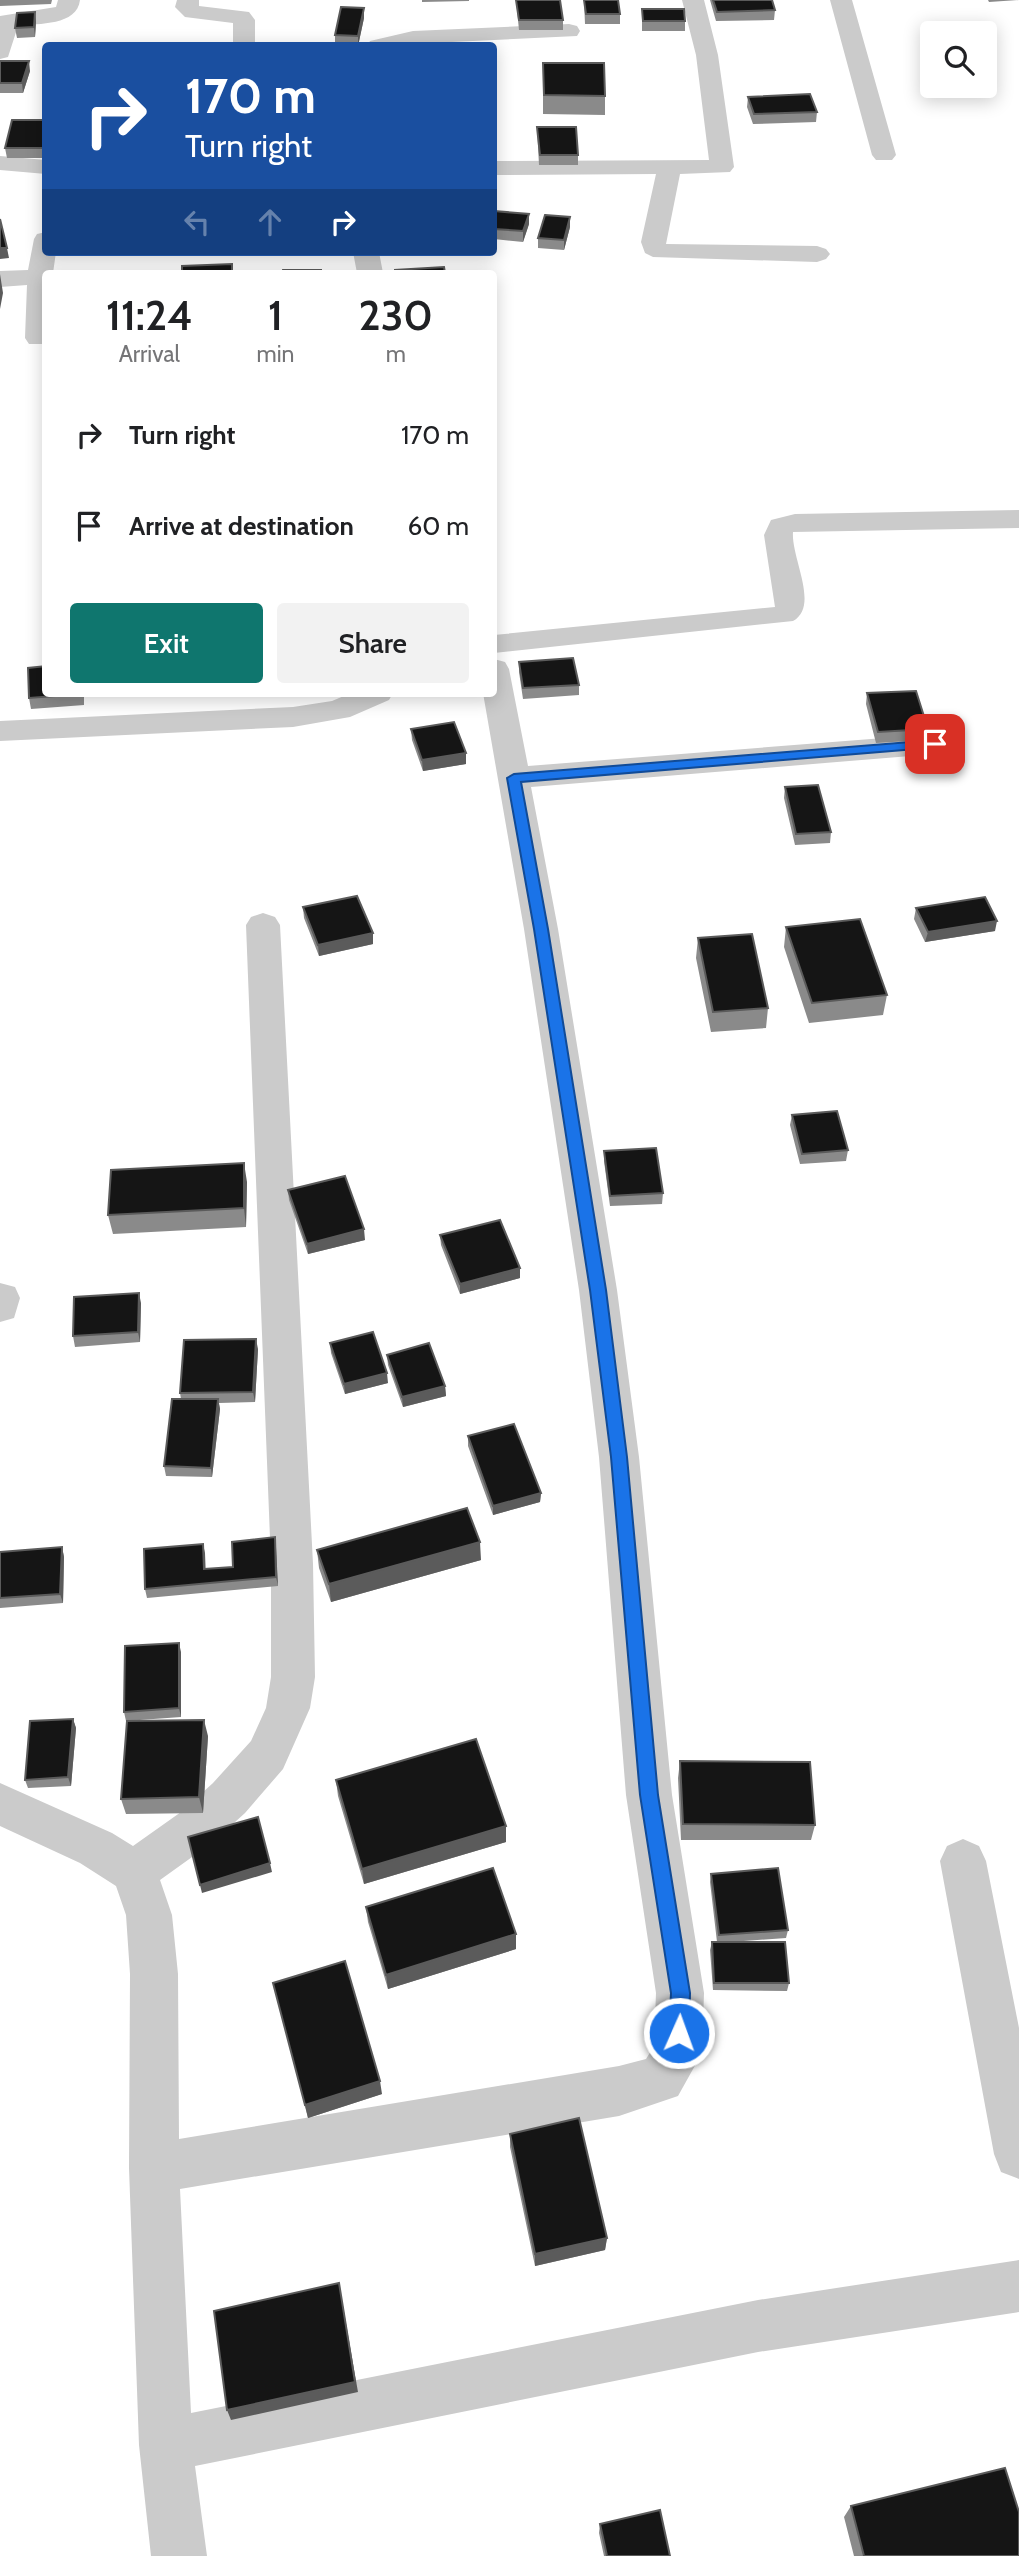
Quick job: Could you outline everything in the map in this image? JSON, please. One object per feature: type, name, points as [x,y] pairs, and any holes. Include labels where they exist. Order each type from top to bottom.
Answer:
[{"type":"street","points":[[0,52],[8,21],[62,13],[68,9],[69,0]]},
{"type":"street","points":[[188,0],[186,6],[193,12],[241,17],[244,20],[244,42]]},
{"type":"street","points":[[497,169],[722,167],[707,55],[693,0]]},
{"type":"street","points":[[841,0],[884,155]]},
{"type":"street","points":[[396,42],[568,20],[573,56]]},
{"type":"street","points":[[0,163],[42,167]]},
{"type":"street","points":[[669,168],[654,248],[662,252],[817,254]]},
{"type":"street","points":[[38,338],[43,256]]},
{"type":"street","points":[[0,279],[40,277]]},
{"type":"street","points":[[497,644],[782,615],[789,611],[790,604],[778,535],[781,526],[795,523],[1019,519]]},
{"type":"street","points":[[154,2168],[619,2091],[661,2079],[678,2053],[680,1993],[649,1795],[619,1457],[598,1290],[541,929],[497,685]]},
{"type":"street","points":[[0,730],[293,717],[339,710],[369,697]]},
{"type":"street","points":[[514,778],[935,744]]},
{"type":"street","points":[[134,1872],[197,1827],[229,1798],[267,1755],[288,1708],[293,1676],[292,1564],[263,925]]},
{"type":"street","points":[[0,1804],[96,1848],[134,1872],[149,1915],[154,1974],[154,2168],[166,2445],[180,2556]]},
{"type":"street","points":[[963,1861],[1019,2154]]},
{"type":"street","points":[[166,2445],[758,2326],[1019,2286]]},
{"type":"building","points":[[516,0],[560,0],[563,20],[519,20]]},
{"type":"building","points":[[584,0],[618,0],[620,14],[586,14]]},
{"type":"building","points":[[713,0],[772,0],[775,10],[717,12]]},
{"type":"building","points":[[341,7],[364,8],[358,36],[335,35]]},
{"type":"building","points":[[642,9],[684,9],[685,21],[643,21]]},
{"type":"building","points":[[35,12],[34,27],[15,28],[17,13]]},
{"type":"building","points":[[0,61],[29,61],[22,83],[0,83]]},
{"type":"building","points":[[543,63],[604,63],[605,96],[544,95]]},
{"type":"building","points":[[810,94],[817,112],[754,114],[748,97]]},
{"type":"building","points":[[12,120],[42,120],[42,148],[5,148]]},
{"type":"building","points":[[537,127],[576,127],[578,155],[540,155]]},
{"type":"building","points":[[497,211],[529,214],[523,231],[497,229]]},
{"type":"building","points":[[545,215],[570,217],[564,240],[538,238]]},
{"type":"building","points":[[0,219],[7,248],[0,248]]},
{"type":"building","points":[[232,264],[232,270],[182,270],[182,266]]},
{"type":"building","points":[[444,267],[444,270],[395,270]]},
{"type":"building","points":[[573,658],[579,685],[523,688],[519,662]]},
{"type":"building","points":[[42,666],[42,697],[29,698],[28,668]]},
{"type":"building","points":[[916,691],[928,729],[878,732],[867,693]]},
{"type":"building","points":[[454,722],[466,753],[422,760],[411,729]]},
{"type":"building","points":[[818,785],[831,832],[796,834],[785,787]]},
{"type":"building","points":[[357,896],[373,933],[318,945],[303,907]]},
{"type":"building","points":[[985,897],[997,921],[928,932],[916,908]]},
{"type":"building","points":[[860,919],[887,995],[812,1003],[786,927]]},
{"type":"building","points":[[752,934],[768,1008],[713,1012],[698,938]]},
{"type":"building","points":[[837,1111],[848,1150],[802,1154],[792,1115]]},
{"type":"building","points":[[656,1148],[663,1193],[610,1196],[604,1151]]},
{"type":"building","points":[[244,1163],[244,1208],[108,1215],[111,1170]]},
{"type":"building","points":[[345,1176],[364,1229],[307,1244],[288,1190]]},
{"type":"building","points":[[500,1220],[520,1268],[460,1284],[440,1235]]},
{"type":"building","points":[[139,1293],[138,1332],[73,1336],[74,1297]]},
{"type":"building","points":[[373,1332],[387,1373],[344,1384],[330,1343]]},
{"type":"building","points":[[256,1339],[253,1392],[180,1393],[184,1340]]},
{"type":"building","points":[[429,1343],[445,1386],[402,1397],[387,1355]]},
{"type":"building","points":[[172,1399],[218,1399],[211,1468],[164,1466]]},
{"type":"building","points":[[514,1424],[541,1493],[493,1506],[468,1436]]},
{"type":"building","points":[[467,1508],[480,1542],[329,1584],[317,1550]]},
{"type":"building","points":[[275,1537],[276,1577],[145,1589],[144,1549],[203,1544],[204,1569],[233,1567],[232,1542]]},
{"type":"building","points":[[62,1547],[60,1594],[0,1598],[0,1552]]},
{"type":"building","points":[[179,1643],[179,1708],[124,1712],[125,1646]]},
{"type":"building","points":[[73,1719],[68,1777],[25,1780],[30,1721]]},
{"type":"building","points":[[204,1720],[199,1797],[121,1799],[127,1721]]},
{"type":"building","points":[[476,1739],[506,1826],[362,1869],[336,1780]]},
{"type":"building","points":[[680,1761],[810,1762],[815,1825],[683,1824]]},
{"type":"building","points":[[258,1817],[270,1863],[200,1885],[188,1837]]},
{"type":"building","points":[[493,1868],[516,1934],[386,1975],[366,1907]]},
{"type":"building","points":[[778,1868],[788,1930],[719,1935],[711,1874]]},
{"type":"building","points":[[712,1942],[785,1942],[789,1983],[714,1983]]},
{"type":"building","points":[[345,1961],[380,2081],[305,2105],[273,1983]]},
{"type":"building","points":[[579,2118],[607,2238],[535,2254],[510,2134]]},
{"type":"building","points":[[339,2283],[355,2382],[227,2410],[214,2311]]},
{"type":"building","points":[[1005,2468],[1019,2512],[1019,2556],[864,2556],[851,2506]]},
{"type":"building","points":[[660,2510],[670,2556],[607,2556],[600,2524]]},
{"type":"route","points":[[679,2033],[680,1993],[649,1795],[619,1457],[598,1290],[541,929],[514,778],[935,744]]}]
